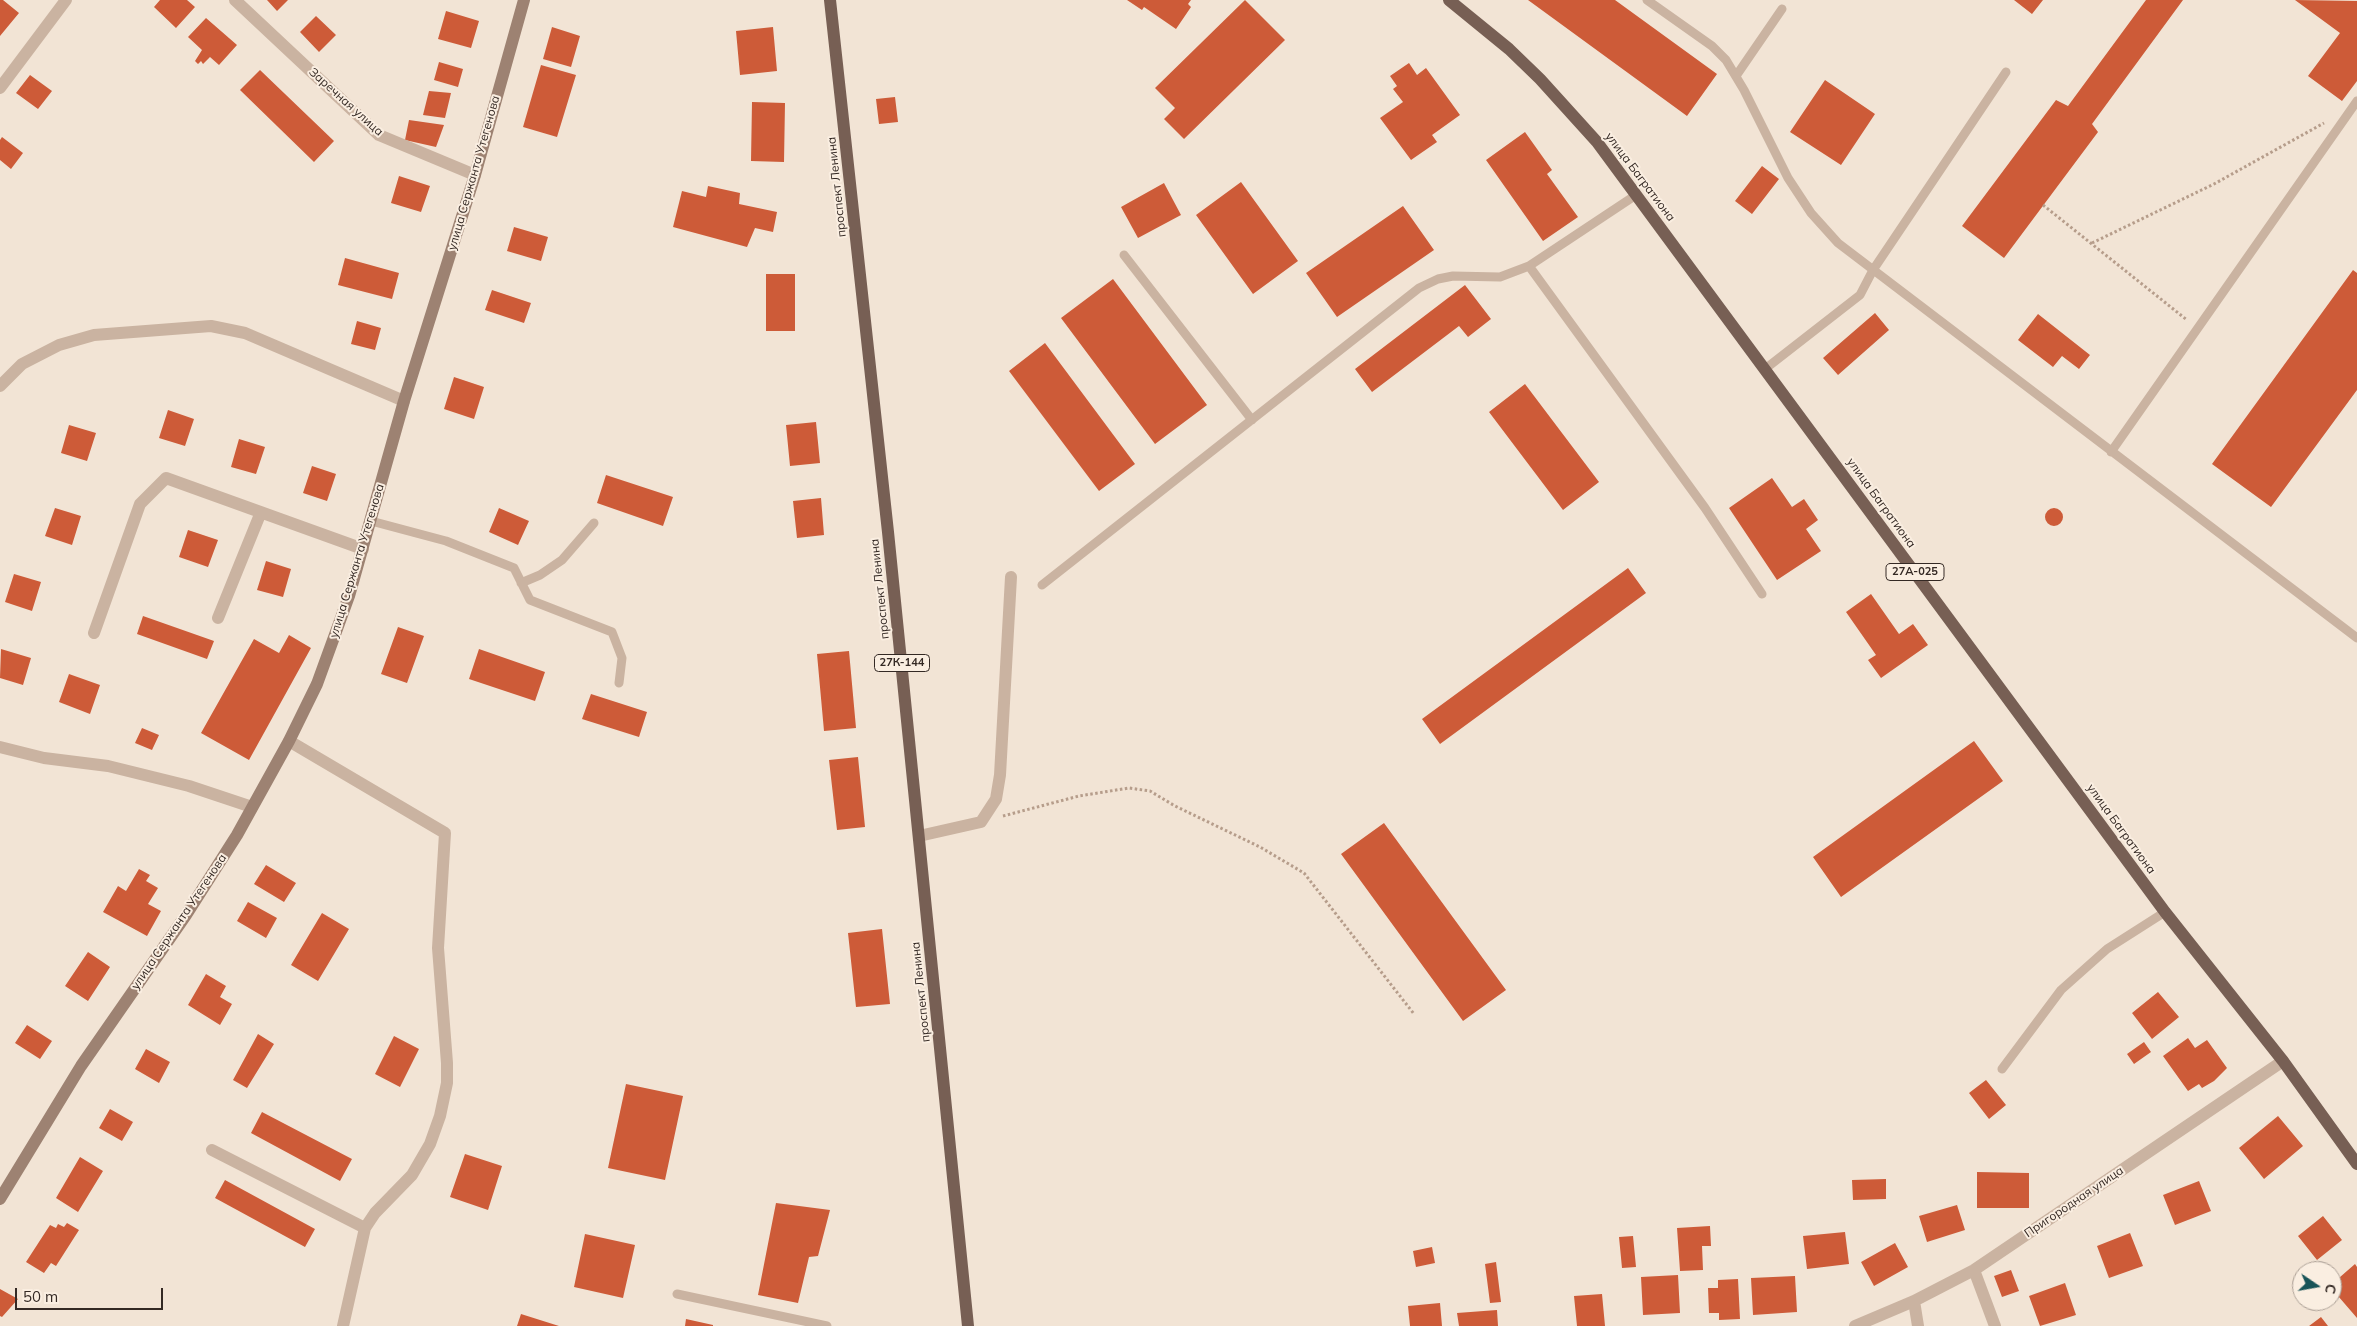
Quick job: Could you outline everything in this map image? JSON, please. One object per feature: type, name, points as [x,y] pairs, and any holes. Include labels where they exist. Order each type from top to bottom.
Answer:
[{"type":"main road","name":"улица Сержанта Утегенова","points":[[0,1199],[81,1066],[186,914],[237,835],[290,741],[317,684],[349,596],[404,402],[475,175],[524,0]]},
{"type":"main road","name":"проспект Ленина","points":[[830,0],[919,836],[968,1326]]},
{"type":"main road","name":"улица Багратиона","points":[[1449,0],[1509,49],[1540,79],[1597,142],[2165,912],[2283,1061],[2357,1164]]},
{"type":"street","points":[[0,88],[66,0]]},
{"type":"street","name":"Заречная улица","points":[[235,0],[379,135],[475,175]]},
{"type":"street","points":[[0,386],[22,364],[58,345],[94,336],[211,326],[245,333],[404,402]]},
{"type":"street","points":[[94,633],[140,504],[166,478],[362,549]]},
{"type":"street","points":[[218,618],[262,512]]},
{"type":"street","points":[[919,836],[981,822],[996,799],[1000,775],[1011,576]]},
{"type":"street","points":[[290,741],[445,833],[438,948],[448,1063],[447,1083],[440,1116],[430,1144],[412,1175],[375,1213],[365,1228],[343,1326]]},
{"type":"street","points":[[0,747],[44,758],[108,766],[189,786],[252,807]]},
{"type":"street","name":"Пригородная улица","points":[[1855,1326],[1914,1301],[1974,1270],[2283,1061]]},
{"type":"street","points":[[212,1150],[365,1228]]},
{"type":"street","points":[[1974,1270],[1995,1326]]},
{"type":"street","points":[[1914,1301],[1918,1326]]},
{"type":"lane","points":[[1647,0],[1712,46],[1726,60],[1788,178],[1811,214],[1838,243],[2357,638]]},
{"type":"lane","points":[[1736,76],[1782,9]]},
{"type":"lane","points":[[1765,368],[1860,295],[1873,270],[2006,72]]},
{"type":"lane","points":[[2111,452],[2357,101]]},
{"type":"lane","points":[[1042,585],[1419,288],[1438,279],[1452,276],[1500,277],[1529,266],[1636,195]]},
{"type":"lane","points":[[1124,255],[1252,420]]},
{"type":"lane","points":[[1529,266],[1705,508],[1762,594]]},
{"type":"lane","points":[[371,521],[446,541],[514,568],[530,600],[612,632],[622,658],[619,683]]},
{"type":"lane","points":[[522,583],[540,575],[562,560],[594,522]]},
{"type":"lane","points":[[2002,1069],[2061,990],[2107,949],[2165,912]]},
{"type":"lane","points":[[677,1294],[827,1326]]},
{"type":"path","points":[[2092,243],[2214,184],[2324,123],[2346,116]]},
{"type":"path","points":[[2043,205],[2198,328]]},
{"type":"path","points":[[981,822],[1079,796],[1129,788],[1150,791],[1175,806],[1260,847],[1304,873],[1414,1014]]},
{"type":"building","points":[[0,0],[3,0],[19,13],[0,36]]},
{"type":"building","points":[[160,0],[187,0],[195,7],[176,28],[154,7]]},
{"type":"building","points":[[267,0],[288,0],[277,11]]},
{"type":"building","points":[[1127,0],[1191,0],[1188,4],[1191,7],[1176,29],[1144,7],[1142,10]]},
{"type":"building","points":[[1245,0],[1285,40],[1184,139],[1164,119],[1175,108],[1155,88]]},
{"type":"building","points":[[1528,0],[1615,0],[1717,74],[1687,116]]},
{"type":"building","points":[[2014,0],[2043,0],[2032,14]]},
{"type":"building","points":[[2146,0],[2183,0],[2092,124],[2098,132],[2004,258],[1962,226],[2056,100],[2068,106]]},
{"type":"building","points":[[2295,0],[2357,1],[2357,81],[2342,101],[2308,76],[2340,33]]},
{"type":"building","points":[[446,11],[479,21],[471,48],[438,39]]},
{"type":"building","points":[[316,16],[336,35],[319,52],[300,32]]},
{"type":"building","points":[[206,18],[237,45],[219,65],[210,57],[203,64],[201,61],[198,64],[195,61],[202,50],[188,37]]},
{"type":"building","points":[[552,27],[580,36],[571,67],[543,59]]},
{"type":"building","points":[[773,27],[777,71],[740,75],[736,31]]},
{"type":"building","points":[[439,62],[463,69],[458,87],[434,80]]},
{"type":"building","points":[[1409,63],[1417,75],[1426,68],[1460,115],[1432,135],[1437,142],[1411,160],[1380,118],[1403,102],[1393,89],[1397,86],[1390,76]]},
{"type":"building","points":[[541,65],[576,75],[557,137],[523,127]]},
{"type":"building","points":[[260,70],[334,141],[314,162],[240,90]]},
{"type":"building","points":[[30,75],[52,91],[38,109],[16,93]]},
{"type":"building","points":[[1825,80],[1875,114],[1841,165],[1790,132]]},
{"type":"building","points":[[429,91],[451,93],[445,118],[423,115]]},
{"type":"building","points":[[895,97],[898,122],[879,124],[876,99]]},
{"type":"building","points":[[752,102],[785,103],[784,162],[751,161]]},
{"type":"building","points":[[409,120],[444,125],[436,147],[405,140]]},
{"type":"building","points":[[1525,132],[1552,170],[1547,174],[1578,217],[1543,241],[1486,160]]},
{"type":"building","points":[[2,137],[23,153],[11,169],[0,160],[0,140]]},
{"type":"building","points":[[1762,166],[1779,179],[1752,214],[1735,201]]},
{"type":"building","points":[[399,176],[430,186],[421,212],[391,203]]},
{"type":"building","points":[[1241,182],[1298,261],[1253,294],[1196,215]]},
{"type":"building","points":[[1164,183],[1181,215],[1138,238],[1121,207]]},
{"type":"building","points":[[708,186],[740,193],[739,204],[777,212],[773,232],[755,228],[747,247],[673,227],[682,191],[706,197]]},
{"type":"building","points":[[1403,206],[1434,250],[1337,317],[1306,273]]},
{"type":"building","points":[[514,227],[548,237],[541,261],[507,251]]},
{"type":"building","points":[[345,258],[399,273],[392,299],[338,285]]},
{"type":"building","points":[[2353,270],[2357,273],[2357,390],[2271,507],[2212,464]]},
{"type":"building","points":[[766,274],[795,274],[795,331],[766,331]]},
{"type":"building","points":[[1113,279],[1207,405],[1155,444],[1061,318]]},
{"type":"building","points":[[1465,285],[1491,319],[1468,337],[1459,326],[1372,392],[1355,369]]},
{"type":"building","points":[[492,290],[531,303],[524,323],[485,310]]},
{"type":"building","points":[[1875,313],[1889,330],[1838,375],[1823,358]]},
{"type":"building","points":[[2038,314],[2090,355],[2079,369],[2062,356],[2053,367],[2018,340]]},
{"type":"building","points":[[357,321],[381,328],[375,350],[351,344]]},
{"type":"building","points":[[1045,343],[1135,464],[1099,491],[1009,371]]},
{"type":"building","points":[[454,377],[484,387],[474,419],[444,409]]},
{"type":"building","points":[[1525,384],[1599,482],[1563,510],[1489,412]]},
{"type":"building","points":[[168,410],[194,419],[185,446],[159,438]]},
{"type":"building","points":[[816,422],[820,463],[790,466],[786,425]]},
{"type":"building","points":[[69,425],[96,433],[87,461],[61,453]]},
{"type":"building","points":[[239,439],[265,447],[256,474],[231,467]]},
{"type":"building","points":[[312,466],[336,474],[327,501],[303,493]]},
{"type":"building","points":[[606,475],[673,497],[663,526],[597,503]]},
{"type":"building","points":[[1772,478],[1792,507],[1804,499],[1818,520],[1806,529],[1821,551],[1777,580],[1729,508]]},
{"type":"building","points":[[821,498],[824,535],[797,538],[793,501]]},
{"type":"building","points":[[55,508],[81,516],[72,545],[45,536]]},
{"type":"building","points":[[499,508],[529,521],[518,545],[489,532]]},
{"type":"building","points":[[2050,508],[2058,508],[2063,513],[2061,524],[2050,526],[2045,521],[2045,513]]},
{"type":"building","points":[[188,530],[218,540],[208,567],[179,557]]},
{"type":"building","points":[[266,561],[291,569],[283,597],[257,590]]},
{"type":"building","points":[[1628,568],[1646,593],[1440,744],[1422,719]]},
{"type":"building","points":[[14,574],[41,582],[32,611],[5,602]]},
{"type":"building","points":[[1871,594],[1899,634],[1913,624],[1928,645],[1881,678],[1868,660],[1876,655],[1846,612]]},
{"type":"building","points":[[143,616],[214,641],[207,659],[137,634]]},
{"type":"building","points":[[398,627],[424,636],[407,683],[381,674]]},
{"type":"building","points":[[289,635],[311,648],[249,760],[201,733],[254,639],[279,653]]},
{"type":"building","points":[[1,649],[31,658],[23,685],[0,678]]},
{"type":"building","points":[[479,649],[545,672],[535,701],[469,679]]},
{"type":"building","points":[[849,651],[856,728],[824,731],[817,654]]},
{"type":"building","points":[[69,674],[100,685],[90,714],[59,702]]},
{"type":"building","points":[[591,694],[647,712],[639,737],[582,719]]},
{"type":"building","points":[[142,728],[159,735],[152,750],[135,743]]},
{"type":"building","points":[[1974,741],[2003,781],[1841,897],[1813,857]]},
{"type":"building","points":[[858,757],[865,827],[837,830],[829,760]]},
{"type":"building","points":[[1384,823],[1506,990],[1463,1021],[1341,854]]},
{"type":"building","points":[[266,865],[296,883],[284,902],[254,884]]},
{"type":"building","points":[[139,869],[150,875],[146,881],[158,888],[148,904],[161,911],[147,936],[103,912],[118,886],[126,891]]},
{"type":"building","points":[[248,902],[277,918],[266,938],[237,921]]},
{"type":"building","points":[[322,913],[349,929],[318,981],[291,965]]},
{"type":"building","points":[[882,929],[890,1004],[856,1007],[848,933]]},
{"type":"building","points":[[88,952],[110,967],[88,1001],[65,986]]},
{"type":"building","points":[[206,974],[226,986],[220,997],[232,1004],[220,1025],[188,1005]]},
{"type":"building","points":[[2158,992],[2179,1017],[2152,1039],[2132,1013]]},
{"type":"building","points":[[27,1025],[52,1041],[40,1059],[15,1043]]},
{"type":"building","points":[[258,1034],[274,1044],[247,1088],[233,1080]]},
{"type":"building","points":[[394,1036],[419,1049],[400,1087],[375,1074]]},
{"type":"building","points":[[2188,1038],[2195,1048],[2207,1040],[2227,1068],[2214,1081],[2202,1088],[2199,1084],[2188,1091],[2163,1056]]},
{"type":"building","points":[[2144,1042],[2151,1052],[2134,1064],[2127,1054]]},
{"type":"building","points":[[146,1049],[170,1062],[159,1083],[135,1069]]},
{"type":"building","points":[[1986,1080],[2006,1105],[1989,1119],[1969,1093]]},
{"type":"building","points":[[626,1084],[683,1096],[665,1180],[608,1168]]},
{"type":"building","points":[[110,1109],[133,1122],[122,1141],[99,1128]]},
{"type":"building","points":[[262,1112],[352,1159],[340,1181],[251,1133]]},
{"type":"building","points":[[2278,1116],[2303,1146],[2264,1179],[2239,1148]]},
{"type":"building","points":[[465,1154],[502,1166],[488,1210],[450,1197]]},
{"type":"building","points":[[80,1157],[103,1171],[78,1212],[56,1198]]},
{"type":"building","points":[[1977,1172],[2029,1173],[2029,1208],[1977,1208]]},
{"type":"building","points":[[1886,1179],[1886,1199],[1853,1200],[1852,1180]]},
{"type":"building","points":[[225,1180],[315,1229],[305,1247],[215,1198]]},
{"type":"building","points":[[2199,1181],[2211,1211],[2175,1225],[2163,1195]]},
{"type":"building","points":[[776,1203],[830,1210],[818,1256],[809,1257],[798,1303],[758,1295]]},
{"type":"building","points":[[1957,1205],[1965,1230],[1927,1242],[1919,1216]]},
{"type":"building","points":[[2323,1216],[2342,1240],[2317,1260],[2298,1236]]},
{"type":"building","points":[[67,1223],[79,1230],[56,1266],[51,1263],[44,1273],[26,1262],[50,1225],[56,1228],[58,1224],[64,1227]]},
{"type":"building","points":[[1710,1226],[1711,1246],[1702,1246],[1703,1270],[1680,1271],[1677,1228]]},
{"type":"building","points":[[1845,1232],[1849,1264],[1807,1269],[1803,1236]]},
{"type":"building","points":[[2130,1233],[2143,1266],[2109,1278],[2097,1246]]},
{"type":"building","points":[[585,1234],[635,1245],[623,1298],[574,1287]]},
{"type":"building","points":[[1633,1236],[1636,1267],[1622,1268],[1619,1237]]},
{"type":"building","points":[[1895,1243],[1908,1267],[1874,1286],[1861,1262]]},
{"type":"building","points":[[1432,1247],[1435,1263],[1416,1267],[1413,1251]]},
{"type":"building","points":[[1496,1262],[1501,1302],[1490,1303],[1485,1264]]},
{"type":"building","points":[[2355,1264],[2357,1267],[2357,1318],[2342,1301],[2342,1275]]},
{"type":"building","points":[[2011,1270],[2019,1291],[2002,1297],[1994,1276]]},
{"type":"building","points":[[1678,1275],[1680,1313],[1643,1315],[1641,1277]]},
{"type":"building","points":[[1795,1276],[1797,1312],[1753,1315],[1751,1278]]},
{"type":"building","points":[[1738,1279],[1740,1319],[1719,1320],[1719,1313],[1709,1313],[1708,1288],[1718,1288],[1718,1280]]},
{"type":"building","points":[[2065,1283],[2076,1315],[2040,1326],[2029,1296]]},
{"type":"building","points":[[0,1289],[18,1299],[2,1317],[0,1316]]},
{"type":"building","points":[[1602,1294],[1605,1326],[1577,1326],[1574,1296]]},
{"type":"building","points":[[1440,1303],[1442,1326],[1410,1326],[1408,1306]]},
{"type":"building","points":[[1497,1310],[1498,1326],[1459,1326],[1457,1313]]},
{"type":"building","points":[[521,1314],[559,1326],[517,1326]]},
{"type":"building","points":[[2321,1317],[2328,1326],[2309,1326]]},
{"type":"building","points":[[686,1319],[713,1325],[713,1326],[685,1326]]}]
